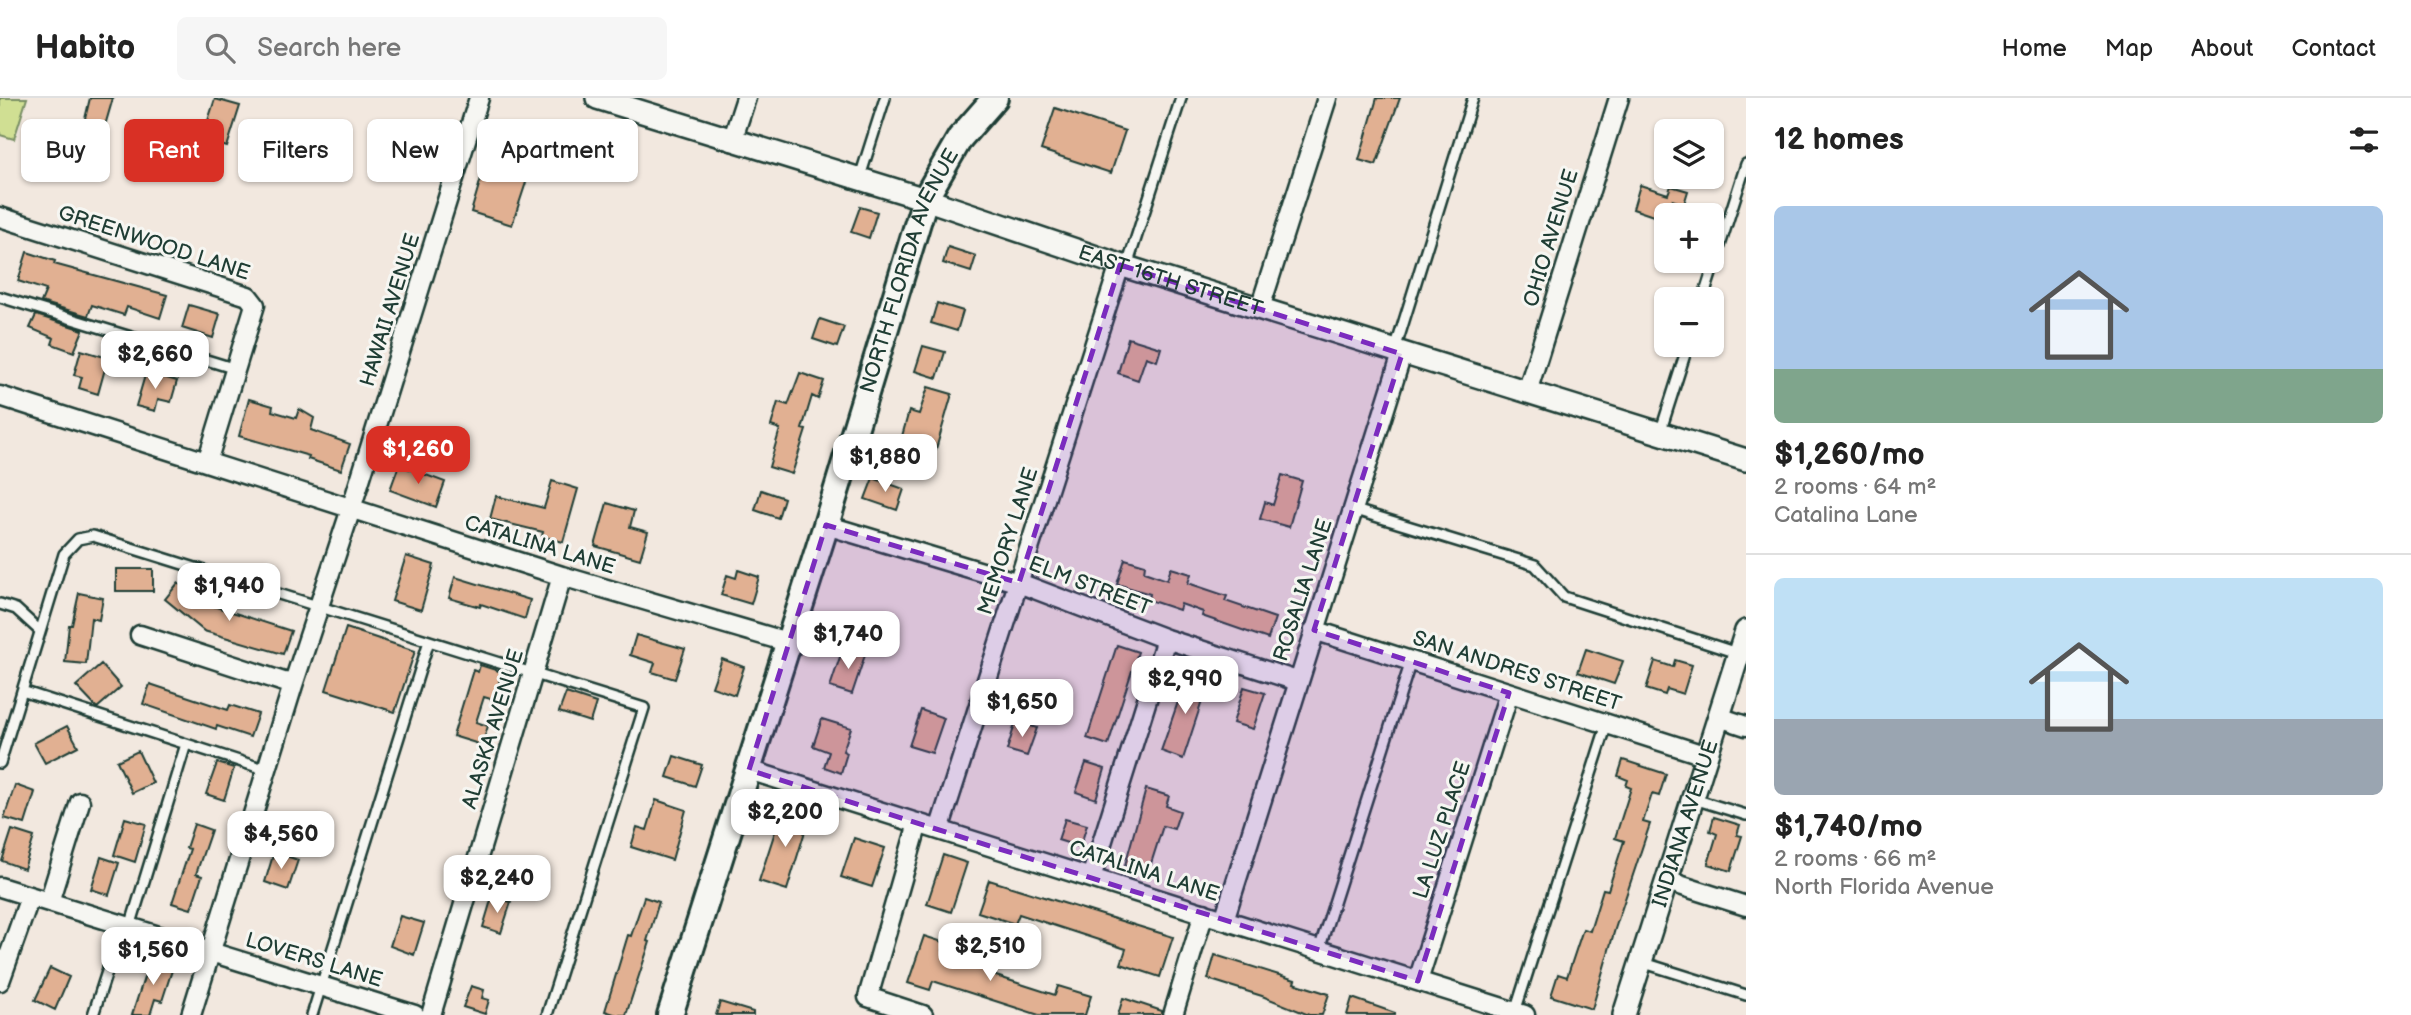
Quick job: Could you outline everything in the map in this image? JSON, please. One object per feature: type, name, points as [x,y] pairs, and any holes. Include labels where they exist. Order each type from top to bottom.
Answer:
[{"type":"main road","name":"NORTH FLORIDA AVENUE","points":[[670,1015],[826,525],[925,200],[960,138],[995,98]]},
{"type":"street","name":"HAWAII AVENUE","points":[[191,1015],[479,98]]},
{"type":"street","points":[[732,141],[746,98]]},
{"type":"street","points":[[1259,308],[1327,98]]},
{"type":"street","name":"OHIO AVENUE","points":[[1527,392],[1619,98]]},
{"type":"street","name":"EAST 16TH STREET","points":[[602,99],[1398,353],[1746,460]]},
{"type":"street","name":"GREENWOOD LANE","points":[[0,217],[248,296],[255,305],[207,461]]},
{"type":"street","name":"MEMORY LANE","points":[[939,830],[1123,266]]},
{"type":"street","name":"ROSALIA LANE","points":[[1224,920],[1398,353]]},
{"type":"street","name":"CATALINA LANE","points":[[0,396],[562,576],[788,642]]},
{"type":"street","name":"ELM STREET","points":[[826,525],[1019,583],[1166,639],[1297,681]]},
{"type":"street","name":"ALASKA AVENUE","points":[[431,1015],[562,576]]},
{"type":"street","name":"SAN ANDRES STREET","points":[[1314,630],[1707,755]]},
{"type":"street","name":"INDIANA AVENUE","points":[[1624,1015],[1746,631]]},
{"type":"street","points":[[140,635],[293,685]]},
{"type":"street","points":[[1091,878],[1166,639]]},
{"type":"street","name":"LA LUZ PLACE","points":[[1418,981],[1509,693]]},
{"type":"street","points":[[1719,717],[1746,726]]},
{"type":"street","name":"CATALINA LANE","points":[[748,770],[1520,1013]]},
{"type":"street","points":[[49,902],[80,802]]},
{"type":"street","points":[[918,823],[868,997],[923,1015]]},
{"type":"street","points":[[1667,881],[1746,906]]},
{"type":"street","name":"LOVERS LANE","points":[[0,887],[415,1015]]},
{"type":"street","points":[[0,981],[30,897]]},
{"type":"street","points":[[1173,1015],[1204,913]]},
{"type":"lane","points":[[859,180],[885,98]]},
{"type":"lane","points":[[1123,266],[1181,98]]},
{"type":"lane","points":[[1398,353],[1473,98]]},
{"type":"lane","points":[[1707,287],[1746,164]]},
{"type":"lane","points":[[0,297],[236,369]]},
{"type":"lane","points":[[1660,433],[1684,357]]},
{"type":"lane","points":[[1352,509],[1535,565],[1564,597],[1739,654]]},
{"type":"lane","points":[[0,763],[64,554],[78,539],[93,536],[644,708],[547,1015]]},
{"type":"lane","points":[[0,604],[16,609],[40,631]]},
{"type":"lane","points":[[312,1015],[429,641]]},
{"type":"lane","points":[[1320,950],[1411,661]]},
{"type":"lane","points":[[22,691],[267,770]]},
{"type":"lane","points":[[1520,1013],[1607,724]]},
{"type":"lane","points":[[93,1015],[126,926],[186,744]]},
{"type":"lane","points":[[1693,798],[1746,815]]},
{"type":"lane","points":[[1642,962],[1746,995]]},
{"type":"highlighted area","points":[[1120,265],[1402,354],[1314,630],[1509,693],[1418,981],[749,770],[826,525],[1019,583]]},
{"type":"green space","points":[[0,98],[27,98],[14,139],[0,135]]},
{"type":"building","points":[[90,98],[113,98],[107,119],[85,119]]},
{"type":"building","points":[[1377,98],[1400,98],[1376,165],[1359,160]]},
{"type":"building","points":[[215,99],[240,106],[227,147],[224,146],[224,119],[208,119]]},
{"type":"building","points":[[1055,108],[1125,131],[1111,173],[1041,150]]},
{"type":"building","points":[[480,182],[526,182],[512,225],[471,212]]},
{"type":"building","points":[[1640,185],[1668,194],[1670,189],[1688,191],[1684,203],[1672,200],[1671,203],[1654,203],[1654,216],[1633,209]]},
{"type":"building","points":[[860,207],[877,212],[869,238],[851,232]]},
{"type":"building","points":[[948,247],[976,256],[971,272],[943,263]]},
{"type":"building","points":[[27,252],[55,261],[54,264],[167,295],[160,318],[127,307],[124,315],[92,305],[88,316],[41,302],[46,290],[18,281]]},
{"type":"building","points":[[937,303],[963,311],[957,331],[931,323]]},
{"type":"building","points":[[189,305],[220,314],[213,338],[182,328]]},
{"type":"building","points":[[36,315],[83,330],[74,352],[52,344],[54,338],[30,328]]},
{"type":"building","points":[[820,319],[844,327],[837,347],[813,339]]},
{"type":"building","points":[[1128,338],[1161,348],[1157,361],[1146,357],[1138,380],[1118,373]]},
{"type":"building","points":[[923,346],[945,352],[937,378],[915,371]]},
{"type":"building","points":[[81,350],[108,358],[98,394],[79,388],[82,377],[74,375]]},
{"type":"building","points":[[146,372],[177,381],[171,402],[158,399],[155,411],[136,406]]},
{"type":"building","points":[[800,373],[824,381],[818,399],[812,396],[802,429],[806,430],[792,474],[769,467],[780,429],[771,426],[778,402],[788,405]]},
{"type":"building","points":[[928,387],[952,394],[936,449],[917,443],[915,451],[899,447],[909,411],[919,414]]},
{"type":"building","points":[[249,399],[273,406],[272,411],[296,418],[299,409],[314,418],[311,430],[350,444],[341,470],[308,459],[309,456],[239,436]]},
{"type":"building","points":[[399,465],[445,482],[436,507],[390,490]]},
{"type":"building","points":[[1282,475],[1302,481],[1289,527],[1260,519],[1265,502],[1273,505]]},
{"type":"building","points":[[873,478],[904,489],[897,510],[865,499]]},
{"type":"building","points":[[552,481],[578,489],[563,542],[542,536],[543,532],[490,519],[496,496],[544,508]]},
{"type":"building","points":[[761,490],[784,498],[778,518],[755,510]]},
{"type":"building","points":[[607,503],[634,511],[630,527],[648,532],[640,559],[595,546]]},
{"type":"building","points":[[406,556],[434,565],[421,610],[392,601]]},
{"type":"building","points":[[1125,559],[1145,565],[1144,572],[1167,580],[1171,568],[1191,574],[1188,583],[1227,596],[1225,601],[1275,618],[1268,639],[1202,616],[1203,612],[1181,604],[1179,610],[1149,600],[1150,594],[1117,584]]},
{"type":"building","points":[[116,569],[153,569],[153,591],[116,591]]},
{"type":"building","points":[[738,570],[759,577],[751,604],[721,595],[727,575],[736,578]]},
{"type":"building","points":[[455,577],[530,600],[525,619],[481,604],[480,607],[449,598]]},
{"type":"building","points":[[178,583],[201,602],[291,631],[283,654],[204,631],[165,599]]},
{"type":"building","points":[[79,593],[103,598],[99,620],[91,618],[86,664],[65,662],[69,625],[72,625]]},
{"type":"building","points":[[346,628],[415,651],[395,712],[326,690]]},
{"type":"building","points":[[636,635],[685,649],[675,679],[652,672],[655,663],[630,655]]},
{"type":"building","points":[[1117,645],[1138,652],[1108,745],[1087,738]]},
{"type":"building","points":[[843,648],[865,655],[852,694],[830,687]]},
{"type":"building","points":[[1586,649],[1623,661],[1614,684],[1578,672]]},
{"type":"building","points":[[722,659],[744,667],[735,695],[712,687]]},
{"type":"building","points":[[1675,660],[1692,665],[1683,694],[1667,689],[1665,695],[1646,689],[1655,661],[1673,667]]},
{"type":"building","points":[[101,664],[121,687],[97,708],[76,686]]},
{"type":"building","points":[[480,665],[502,672],[494,700],[484,697],[476,722],[488,726],[482,745],[453,736],[473,670],[478,672]]},
{"type":"building","points":[[1188,673],[1209,680],[1183,759],[1161,751]]},
{"type":"building","points":[[150,684],[228,710],[230,705],[258,714],[250,737],[217,726],[216,729],[143,704]]},
{"type":"building","points":[[1244,687],[1265,693],[1253,729],[1233,723]]},
{"type":"building","points":[[566,693],[596,703],[590,722],[559,712]]},
{"type":"building","points":[[921,710],[944,718],[932,753],[909,746]]},
{"type":"building","points":[[822,719],[851,728],[843,751],[847,753],[841,773],[824,767],[829,752],[813,746]]},
{"type":"building","points":[[1016,721],[1037,728],[1027,756],[1007,750]]},
{"type":"building","points":[[67,726],[78,746],[45,763],[34,743]]},
{"type":"building","points":[[138,751],[153,783],[132,793],[117,761]]},
{"type":"building","points":[[674,756],[702,765],[695,786],[667,777]]},
{"type":"building","points":[[1623,760],[1666,774],[1659,796],[1652,794],[1643,822],[1650,824],[1592,1009],[1551,996],[1558,974],[1567,977],[1583,929],[1590,931],[1603,889],[1608,890],[1624,841],[1615,838],[1631,788],[1626,786],[1628,780],[1618,776]]},
{"type":"building","points":[[217,763],[234,768],[224,800],[206,794]]},
{"type":"building","points":[[1086,763],[1105,769],[1096,799],[1076,792]]},
{"type":"building","points":[[15,785],[35,792],[25,824],[4,818]]},
{"type":"building","points":[[1146,789],[1169,796],[1166,806],[1180,811],[1174,829],[1163,826],[1148,873],[1125,865]]},
{"type":"building","points":[[656,800],[686,810],[672,860],[631,847],[637,827],[647,830]]},
{"type":"building","points":[[783,807],[810,815],[787,890],[759,881]]},
{"type":"building","points":[[1714,817],[1740,825],[1737,835],[1742,836],[1731,871],[1708,864],[1717,834],[1710,831]]},
{"type":"building","points":[[125,818],[146,824],[135,862],[114,855]]},
{"type":"building","points":[[1065,819],[1087,825],[1080,847],[1058,840]]},
{"type":"building","points":[[194,824],[211,830],[196,874],[202,876],[191,909],[172,903],[190,849],[186,848]]},
{"type":"building","points":[[12,830],[34,837],[24,869],[2,861]]},
{"type":"building","points":[[854,838],[885,848],[872,887],[841,877]]},
{"type":"building","points":[[274,852],[298,860],[288,890],[265,882]]},
{"type":"building","points":[[943,855],[967,863],[951,912],[927,904]]},
{"type":"building","points":[[101,857],[119,863],[109,895],[91,889]]},
{"type":"building","points":[[989,880],[1173,937],[1160,977],[1121,964],[1126,949],[1019,914],[1015,924],[978,912]]},
{"type":"building","points":[[492,897],[511,902],[501,933],[483,927]]},
{"type":"building","points":[[644,897],[659,902],[647,941],[650,942],[626,1015],[617,1015],[605,1011],[628,935],[631,936]]},
{"type":"building","points":[[400,916],[424,923],[414,955],[390,946]]},
{"type":"building","points":[[924,936],[946,943],[943,950],[996,967],[993,975],[1055,995],[1058,986],[1091,996],[1085,1015],[1039,1015],[933,981],[930,990],[908,983]]},
{"type":"building","points":[[1215,955],[1295,980],[1294,983],[1329,994],[1322,1015],[1309,1015],[1262,996],[1208,979]]},
{"type":"building","points":[[150,959],[173,967],[162,1001],[155,999],[150,1015],[132,1015]]},
{"type":"building","points":[[50,968],[69,977],[55,1010],[35,1000]]},
{"type":"building","points":[[471,986],[484,990],[482,998],[489,1000],[485,1014],[463,1007]]},
{"type":"building","points":[[1123,998],[1162,1011],[1162,1015],[1118,1015]]},
{"type":"building","points":[[1352,998],[1395,1013],[1395,1015],[1347,1015]]},
{"type":"building","points":[[720,1002],[753,1012],[753,1015],[716,1015]]}]
